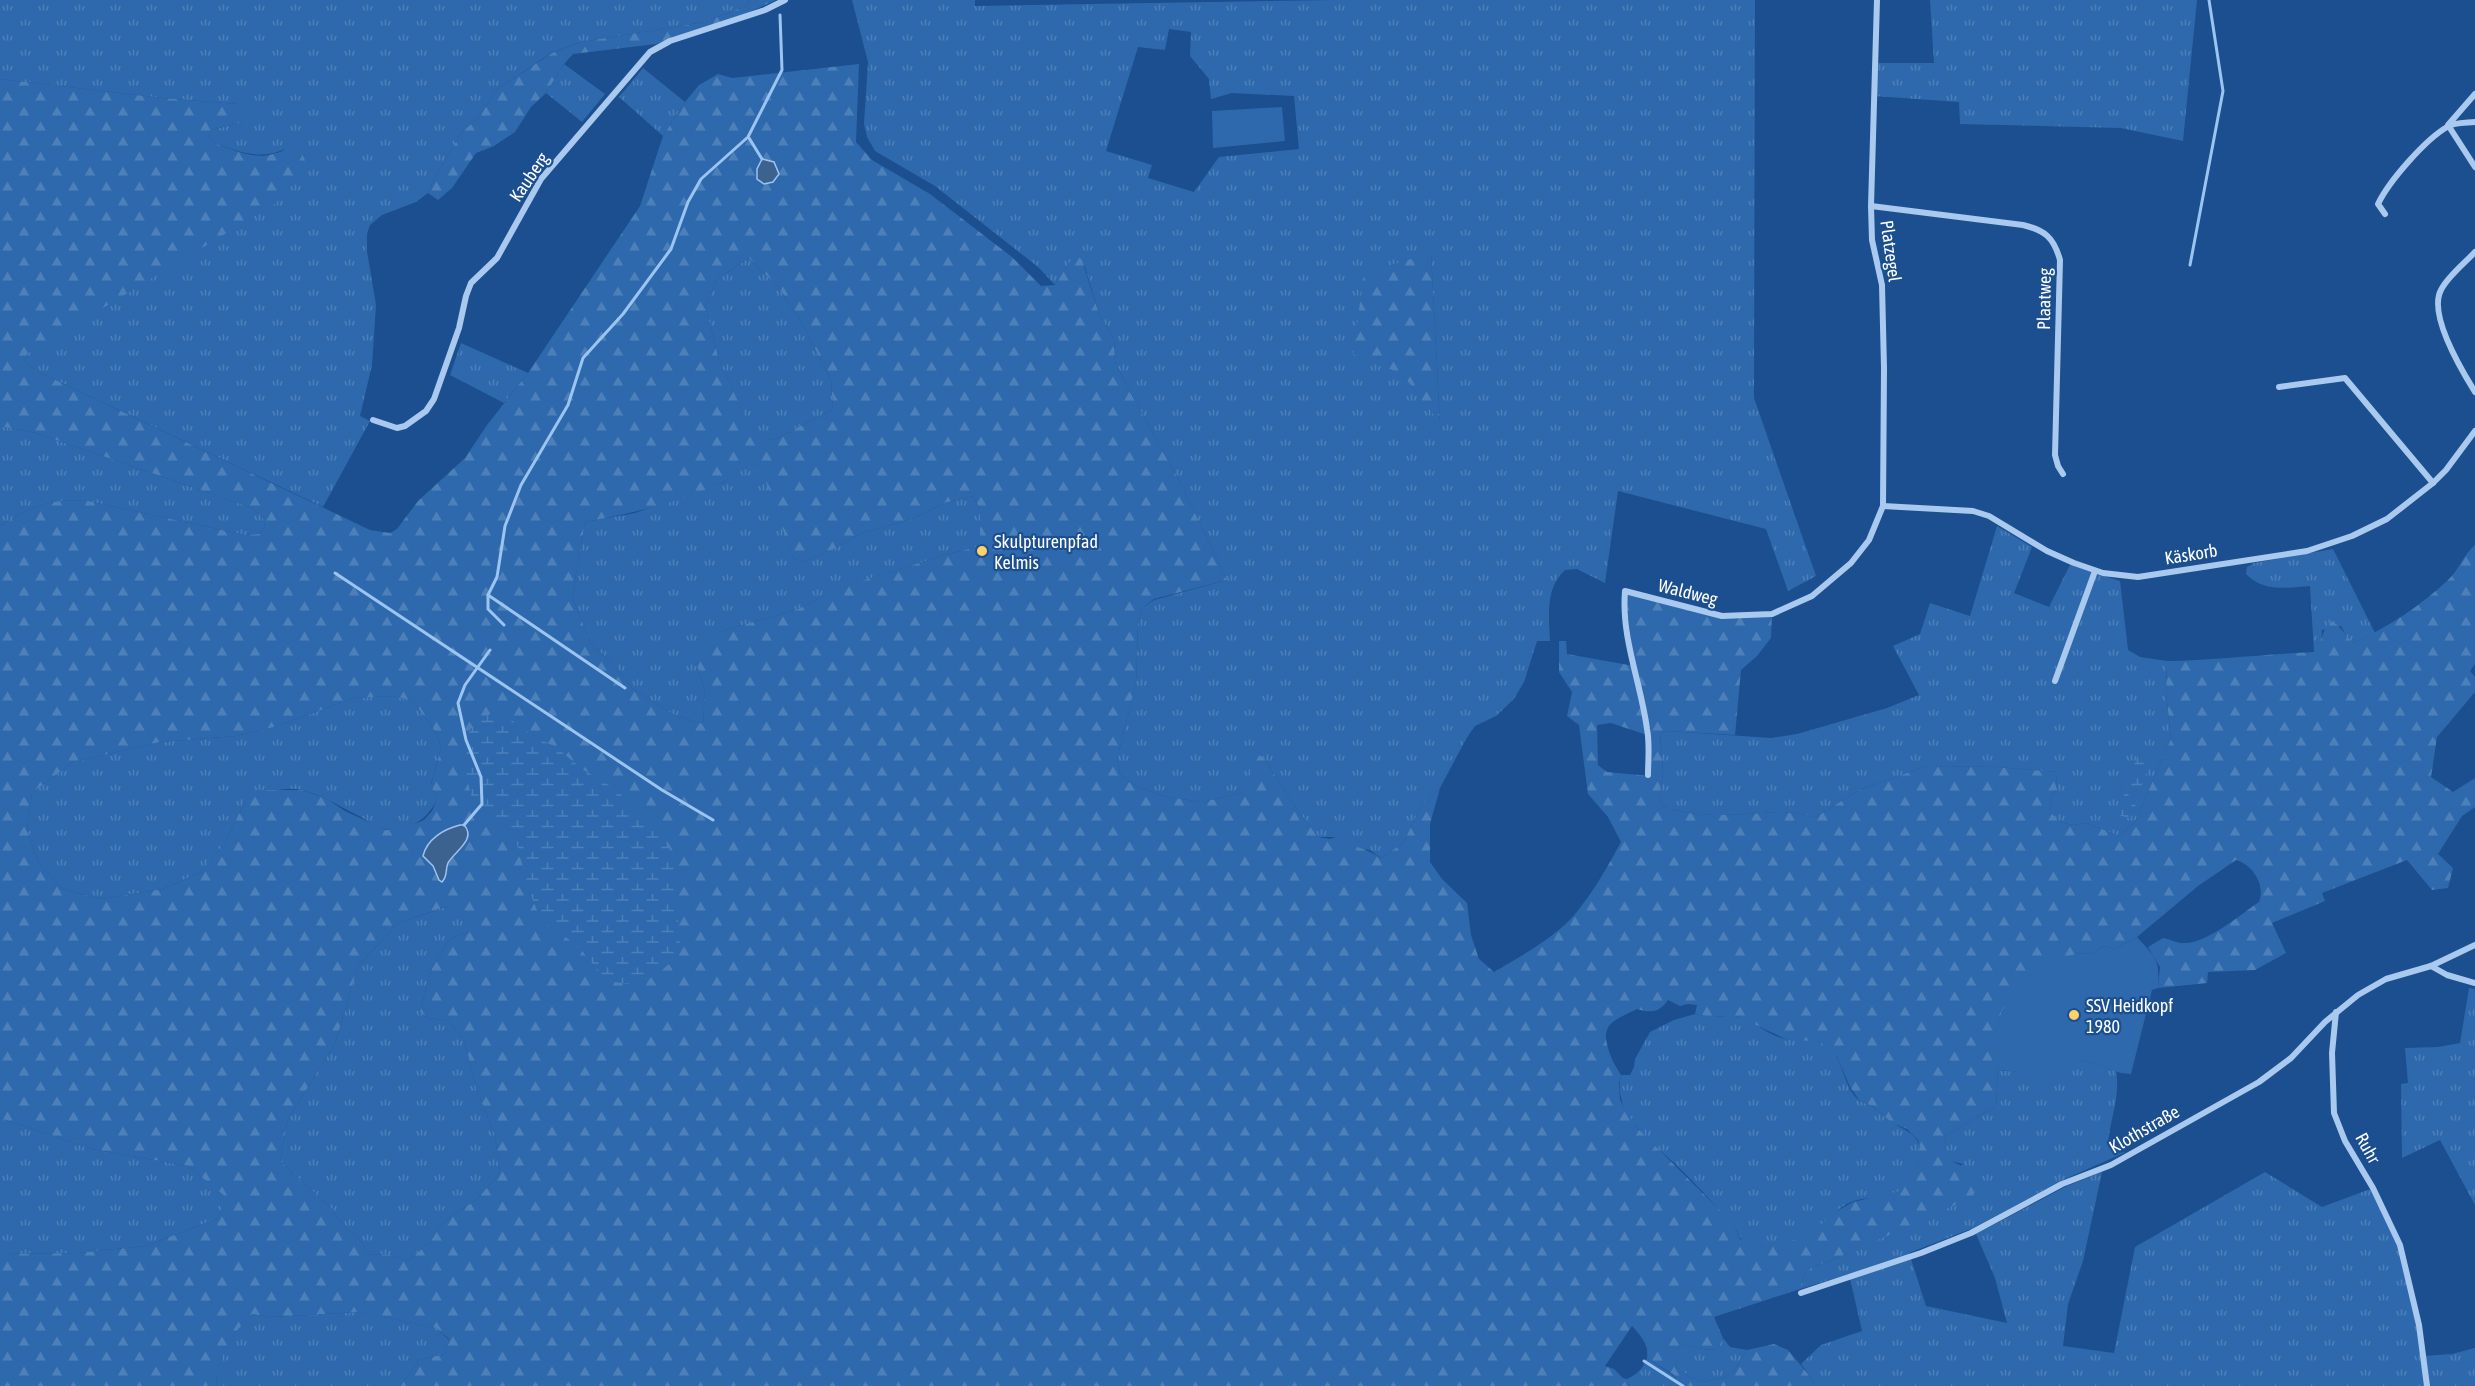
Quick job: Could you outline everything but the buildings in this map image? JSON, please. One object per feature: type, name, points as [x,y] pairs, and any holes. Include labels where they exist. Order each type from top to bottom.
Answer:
[{"type":"street","name":"Kauberg","points":[[373,420],[397,428],[405,426],[426,411],[434,399],[459,328],[471,283],[501,252],[541,179],[650,52],[670,41],[747,16],[785,0]]},
{"type":"street","name":"Platzegel","points":[[1877,0],[1871,206],[1872,240],[1882,285],[1883,506]]},
{"type":"street","points":[[2385,214],[2378,204],[2384,191],[2475,94]]},
{"type":"street","points":[[2448,125],[2475,122]]},
{"type":"street","points":[[2448,125],[2475,167]]},
{"type":"street","name":"Plaatweg","points":[[1871,206],[2023,225],[2041,230],[2050,237],[2057,247],[2060,260],[2055,455],[2063,474]]},
{"type":"street","points":[[2475,252],[2440,290],[2438,312],[2444,330],[2475,392]]},
{"type":"street","points":[[2279,387],[2345,378],[2433,483]]},
{"type":"street","name":"Käskorb","points":[[1883,506],[1981,513],[2047,551],[2095,571],[2117,576],[2138,577],[2307,551],[2352,536],[2386,519],[2433,483],[2446,470],[2475,431]]},
{"type":"street","name":"Waldweg","points":[[1648,775],[1647,726],[1625,630],[1625,591],[1722,616],[1772,614],[1812,596],[1851,563],[1869,540],[1883,506]]},
{"type":"street","points":[[2055,681],[2095,571]]},
{"type":"street","name":"Klothstraße","points":[[1801,1293],[1921,1253],[1971,1233],[2062,1184],[2111,1165],[2259,1082],[2291,1058],[2336,1012],[2358,995],[2386,979],[2431,966],[2475,945]]},
{"type":"street","points":[[2431,966],[2447,975],[2475,983]]},
{"type":"street","name":"Ruhr","points":[[2336,1012],[2332,1053],[2334,1113],[2345,1141],[2373,1188],[2400,1245],[2412,1291],[2427,1386]]},
{"type":"green space","points":[[0,0],[750,0],[746,6],[704,22],[581,42],[551,53],[496,90],[480,116],[461,133],[428,193],[416,202],[382,215],[370,225],[367,234],[367,251],[376,305],[372,365],[360,416],[370,421],[323,507],[39,372],[25,363],[27,354],[285,149],[276,153],[257,154],[212,142],[209,136],[211,130],[243,122],[238,104],[162,98],[0,79]]},
{"type":"green space","points":[[750,0],[776,0],[743,15],[656,44],[573,54],[546,93],[531,107],[515,132],[494,146],[476,153],[452,188],[438,200],[428,193],[461,133],[480,116],[496,90],[552,53],[581,42],[704,22],[746,6]]},
{"type":"green space","points":[[852,0],[975,0],[975,6],[1334,0],[1755,0],[1754,398],[1816,576],[1788,591],[1766,529],[1618,491],[1605,583],[1577,569],[1565,570],[1559,577],[1551,594],[1550,641],[1537,641],[1524,682],[1514,699],[1496,716],[1475,726],[1440,788],[1422,805],[1403,843],[1381,858],[1370,850],[1351,847],[1336,837],[1318,837],[1260,755],[1251,767],[1250,786],[1239,794],[1201,802],[1163,796],[1134,785],[1120,774],[1117,759],[1136,683],[1138,625],[1142,608],[1154,600],[1227,580],[1179,480],[1123,379],[1115,361],[1114,339],[1099,314],[1085,267],[1075,255],[1055,285],[1038,267],[935,186],[875,151],[867,137],[864,124],[868,62]],"holes":[[[1169,29],[1191,32],[1190,56],[1209,79],[1211,99],[1232,93],[1294,96],[1299,149],[1219,157],[1194,192],[1148,178],[1152,165],[1106,151],[1138,47],[1165,50]],[[1431,254],[1440,422],[1402,374]]]},
{"type":"green space","points":[[1930,0],[2197,0],[2183,141],[2121,128],[1960,124],[1959,102],[1874,96],[1875,63],[1934,63]]},
{"type":"green space","points":[[564,64],[605,94],[582,122],[546,93]]},
{"type":"green space","points":[[859,64],[856,142],[872,160],[930,194],[1012,257],[1041,286],[1055,285],[1075,254],[1082,260],[1099,314],[1114,339],[1115,361],[1123,379],[1179,480],[1227,580],[1154,599],[1142,608],[1138,625],[1136,683],[1117,759],[1120,774],[1134,785],[1163,796],[1201,802],[1239,794],[1249,786],[1251,767],[1259,755],[1263,757],[1318,837],[1330,839],[1336,837],[1381,858],[1403,843],[1422,805],[1440,788],[1430,824],[1430,862],[1442,879],[1467,903],[1471,935],[1479,959],[1494,972],[1538,946],[1568,922],[1595,887],[1621,842],[1608,817],[1588,794],[1579,725],[1567,716],[1572,692],[1559,672],[1559,641],[1566,641],[1567,654],[1634,666],[1625,591],[1722,616],[1772,614],[1771,638],[1757,656],[1741,670],[1735,735],[1668,731],[1660,733],[1663,773],[1659,797],[1663,806],[1678,811],[1708,815],[1783,812],[1816,817],[1859,790],[1927,766],[1996,767],[2057,772],[2056,790],[2050,801],[2051,812],[2059,822],[2073,825],[2087,823],[2119,836],[2135,822],[2171,739],[2166,693],[2167,661],[2314,652],[2331,621],[2354,643],[2391,623],[2426,599],[2451,577],[2475,545],[2475,664],[2470,671],[2475,677],[2475,692],[2437,737],[2431,777],[2453,792],[2475,778],[2475,807],[2462,816],[2438,854],[2453,868],[2448,888],[2432,890],[2407,860],[2322,893],[2325,901],[2272,923],[2286,953],[2255,970],[2208,972],[2207,983],[2158,988],[2160,967],[2148,947],[2163,938],[2182,943],[2194,942],[2223,927],[2259,902],[2261,889],[2256,876],[2242,862],[2236,860],[2198,886],[2137,937],[2114,949],[2104,946],[2093,953],[2076,954],[2002,1011],[1991,1054],[1998,1070],[1996,1106],[1947,1135],[1943,1145],[1944,1156],[1971,1173],[1977,1188],[1970,1198],[1847,1254],[1808,1269],[1802,1277],[1803,1288],[1714,1317],[1723,1338],[1717,1349],[1680,1346],[1673,1355],[1676,1366],[1691,1378],[1703,1382],[1726,1377],[1736,1368],[1747,1350],[1774,1344],[1788,1350],[1813,1380],[1814,1386],[1679,1386],[1674,1375],[1647,1358],[1646,1344],[1632,1326],[1605,1366],[1614,1369],[1627,1379],[1630,1386],[400,1386],[419,1360],[445,1354],[449,1339],[436,1328],[360,1312],[271,1317],[252,1314],[227,1346],[220,1364],[216,1386],[0,1386],[0,1254],[77,1253],[145,1246],[217,1219],[226,1197],[188,1166],[92,1149],[0,1118],[0,526],[41,505],[74,500],[88,501],[245,535],[259,534],[265,527],[263,517],[250,507],[36,433],[0,426],[0,79],[162,98],[238,104],[246,108],[249,115],[243,122],[211,130],[209,136],[212,142],[258,156],[300,149],[307,165],[276,203],[27,354],[25,363],[39,372],[370,530],[390,533],[397,529],[418,501],[465,458],[487,425],[528,373],[640,206],[663,136],[685,102],[699,85],[718,74],[732,78]],"holes":[[[749,258],[780,289],[804,327],[831,380],[833,409],[774,440],[752,432],[719,360],[705,305],[717,279]],[[760,465],[793,558],[802,562],[836,548],[862,533],[912,519],[944,503],[973,496],[980,509],[980,546],[839,588],[798,609],[722,631],[706,645],[696,662],[705,691],[703,724],[672,714],[632,688],[615,666],[591,644],[572,597],[585,522],[673,501],[707,489],[749,468]],[[394,696],[413,701],[437,734],[441,748],[431,785],[437,800],[432,811],[424,820],[407,827],[386,830],[345,811],[327,799],[302,790],[257,790],[245,801],[225,843],[200,873],[162,889],[102,899],[62,889],[38,862],[27,830],[32,793],[73,762],[160,742],[236,736],[274,727],[354,698]],[[1611,723],[1650,736],[1650,776],[1607,772],[1598,765],[1597,725]],[[468,828],[463,845],[446,870],[437,877],[432,866],[423,856],[429,844],[441,837]],[[445,907],[467,912],[468,932],[451,938],[432,967],[420,1012],[428,1018],[448,1021],[464,1039],[477,1091],[495,1135],[500,1173],[476,1200],[444,1221],[430,1242],[408,1261],[390,1255],[368,1254],[363,1244],[338,1219],[331,1208],[280,1161],[288,1119],[335,1044],[358,966],[398,923]],[[1668,1000],[1680,1006],[1697,1005],[1695,1014],[1711,1017],[1736,1016],[1788,1040],[1819,1041],[1837,1057],[1850,1087],[1859,1100],[1874,1107],[1892,1123],[1907,1129],[1918,1140],[1920,1148],[1918,1164],[1900,1191],[1853,1202],[1832,1214],[1815,1230],[1794,1240],[1762,1247],[1740,1239],[1732,1222],[1637,1128],[1620,1100],[1621,1075],[1609,1053],[1606,1037],[1609,1026],[1618,1018],[1637,1009],[1651,1011],[1661,1007]]]},
{"type":"green space","points":[[643,68],[685,102],[663,136],[619,97]]},
{"type":"green space","points":[[1282,107],[1285,141],[1213,148],[1212,111]]},
{"type":"green space","points":[[1431,253],[1440,423],[1402,374],[1353,354],[1364,273]]},
{"type":"green space","points":[[749,258],[780,289],[804,327],[831,380],[833,409],[774,440],[752,433],[719,360],[705,305],[717,279]]},
{"type":"green space","points":[[461,343],[528,373],[504,403],[450,375]]},
{"type":"green space","points":[[0,426],[36,433],[250,507],[263,517],[265,527],[259,534],[245,535],[88,501],[74,500],[41,505],[0,526]]},
{"type":"green space","points":[[761,465],[793,558],[802,562],[836,548],[862,533],[912,519],[944,503],[973,496],[980,509],[980,546],[840,588],[798,609],[722,631],[696,662],[705,691],[703,724],[672,714],[632,688],[615,666],[591,644],[572,597],[585,522],[635,513],[724,482],[747,466]]},
{"type":"green space","points":[[1997,526],[2032,547],[2014,593],[2049,607],[2070,565],[2120,581],[2128,650],[2140,657],[2167,661],[2166,693],[2171,739],[2135,822],[2119,836],[2087,823],[2073,825],[2059,822],[2051,812],[2050,801],[2056,790],[2057,772],[1996,767],[1927,766],[1859,790],[1816,817],[1783,812],[1708,815],[1678,811],[1663,806],[1659,797],[1663,773],[1660,733],[1668,731],[1771,738],[1797,734],[1887,708],[1919,695],[1893,646],[1920,634],[1930,603],[1970,616]]},
{"type":"green space","points":[[2333,549],[2375,633],[2354,643],[2347,638],[2341,626],[2322,630],[2321,643],[2314,652],[2310,586],[2276,588],[2260,584],[2246,574],[2247,567],[2254,563]]},
{"type":"green space","points":[[394,696],[413,701],[437,734],[441,748],[431,784],[437,800],[423,818],[409,827],[393,830],[381,828],[316,795],[302,790],[287,789],[273,791],[245,801],[225,843],[200,873],[162,889],[102,899],[62,889],[38,862],[27,830],[32,793],[73,762],[160,742],[236,736],[274,727],[354,698]]},
{"type":"green space","points":[[490,714],[509,718],[531,735],[556,747],[582,769],[617,790],[631,806],[661,827],[673,858],[680,945],[672,962],[651,978],[629,984],[606,981],[582,951],[548,926],[542,918],[531,896],[514,834],[489,819],[471,795],[463,754],[470,729]]},
{"type":"green space","points":[[2143,753],[2150,756],[2152,764],[2144,778],[2132,816],[2128,818],[2119,815],[2117,807],[2124,795],[2137,756]]},
{"type":"green space","points":[[446,907],[468,912],[468,932],[451,938],[432,967],[420,1012],[428,1018],[448,1021],[464,1039],[477,1091],[495,1135],[500,1173],[476,1200],[444,1221],[430,1242],[408,1261],[390,1255],[368,1254],[363,1244],[338,1219],[331,1208],[280,1161],[288,1119],[335,1044],[358,966],[398,923]]},
{"type":"green space","name":"SSV Heidkopf 1980","points":[[2137,937],[2155,960],[2158,971],[2158,988],[2152,990],[2131,1074],[2081,1060],[2026,1084],[2019,1072],[1998,1070],[1990,1054],[2002,1011],[2027,969],[2076,954],[2093,953],[2104,946],[2114,949]]},
{"type":"green space","points":[[2469,988],[2475,989],[2475,1205],[2440,1140],[2402,1158],[2401,1084],[2408,1083],[2405,1048],[2438,1047],[2460,1043]]},
{"type":"green space","points":[[1695,1014],[1714,1017],[1735,1016],[1778,1037],[1790,1040],[1816,1040],[1829,1047],[1835,1054],[1854,1095],[1911,1134],[1918,1142],[1919,1160],[1907,1184],[1895,1194],[1851,1202],[1815,1230],[1791,1242],[1763,1247],[1744,1242],[1735,1228],[1705,1194],[1635,1125],[1622,1102],[1621,1075],[1630,1075],[1635,1059],[1650,1032],[1674,1020]]},
{"type":"green space","points":[[2081,1060],[2116,1071],[2116,1100],[2108,1146],[2114,1153],[2126,1152],[2065,1179],[1973,1228],[1909,1253],[1926,1306],[2007,1323],[1995,1278],[1976,1234],[2067,1186],[2102,1172],[2083,1261],[2068,1304],[2063,1346],[2114,1353],[2135,1247],[2265,1172],[2322,1207],[2373,1188],[2400,1245],[2423,1356],[2452,1354],[2475,1348],[2475,1386],[1814,1386],[1813,1380],[1801,1364],[1821,1345],[1862,1331],[1849,1274],[1803,1288],[1802,1277],[1808,1269],[1847,1254],[1963,1164],[1950,1161],[1943,1156],[1943,1145],[1947,1135],[1996,1106],[1998,1070],[2019,1072]]},
{"type":"green space","points":[[0,1118],[92,1149],[188,1166],[227,1197],[217,1219],[145,1246],[77,1253],[0,1254]]},
{"type":"green space","points":[[361,1312],[436,1328],[449,1340],[445,1354],[419,1360],[400,1386],[216,1386],[226,1346],[252,1314],[271,1317]]},
{"type":"green space","points":[[1723,1338],[1730,1347],[1747,1350],[1736,1368],[1726,1377],[1703,1382],[1691,1378],[1676,1366],[1672,1355],[1680,1346],[1707,1350],[1717,1349]]},
{"type":"green space","points":[[1647,1358],[1674,1376],[1679,1386],[1630,1386],[1627,1379],[1640,1370]]},
{"type":"shaded area","points":[[762,159],[774,162],[779,174],[773,182],[764,184],[757,179],[757,169]]},
{"type":"shaded area","points":[[464,825],[468,835],[448,863],[442,882],[433,866],[423,856],[432,840],[448,829]]},
{"type":"waterway","points":[[2190,265],[2223,91],[2209,0]]},
{"type":"waterway","points":[[504,625],[488,609],[488,595],[497,577],[505,526],[521,485],[568,405],[583,358],[623,314],[671,249],[688,202],[701,179],[748,137],[782,70],[780,15]]},
{"type":"waterway","points":[[749,138],[762,159]]},
{"type":"waterway","points":[[335,573],[662,790],[713,820]]},
{"type":"waterway","points":[[488,595],[625,688]]},
{"type":"waterway","points":[[464,825],[482,804],[481,777],[466,740],[458,703],[465,685],[490,650]]},
{"type":"waterway","points":[[1644,1361],[1683,1386]]},
{"type":"place","name":"Skulpturenpfad Kelmis","points":[[982,551]]},
{"type":"place","name":"SSV Heidkopf 1980","points":[[2074,1015]]}]
